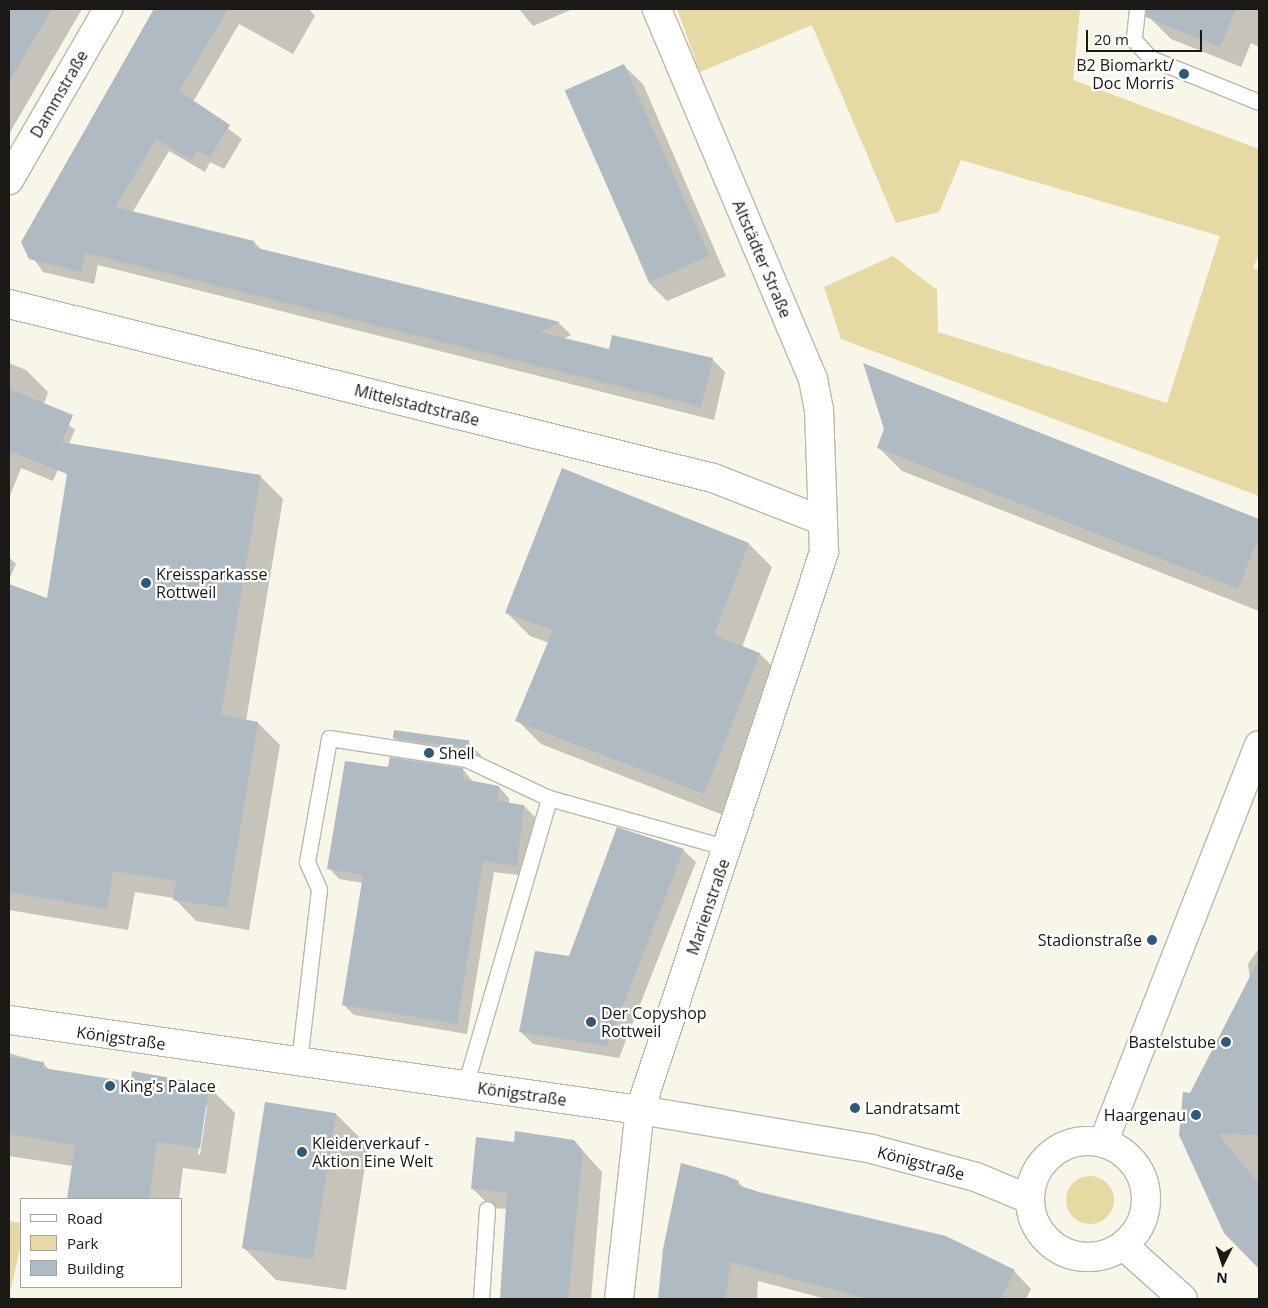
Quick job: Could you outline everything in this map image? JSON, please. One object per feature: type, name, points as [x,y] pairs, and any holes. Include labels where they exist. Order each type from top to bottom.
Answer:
[{"type":"street","name":"Dammstraße","points":[[9,180],[108,9]]},
{"type":"street","name":"Altstädter Straße","points":[[657,9],[813,380],[819,410],[821,520]]},
{"type":"street","name":"Mittelstadtstraße","points":[[9,304],[713,478],[821,520]]},
{"type":"street","name":"Marienstraße","points":[[619,1299],[640,1110],[728,848],[824,552],[821,520]]},
{"type":"street","points":[[1103,1143],[1259,745]]},
{"type":"street","name":"Königstraße","points":[[9,1020],[640,1110],[872,1149],[976,1177],[1029,1199]]},
{"type":"street","points":[[1103,1143],[1134,1162],[1145,1188],[1145,1215],[1124,1246],[1090,1258],[1054,1248],[1040,1234],[1029,1199],[1032,1182],[1052,1153],[1068,1144],[1103,1143]]},
{"type":"street","points":[[1124,1246],[1183,1299]]},
{"type":"lane","points":[[1137,9],[1134,40],[1150,58],[1259,102]]},
{"type":"lane","points":[[299,1062],[319,889],[307,862],[329,738],[466,760],[549,798],[728,848]]},
{"type":"lane","points":[[465,1086],[549,798]]},
{"type":"lane","points":[[481,1299],[487,1209]]},
{"type":"green space","points":[[677,9],[1080,9],[1073,80],[1259,149],[1259,254],[1253,268],[1259,270],[1259,496],[841,339],[824,287],[893,256],[937,290],[938,332],[1167,403],[1220,236],[961,160],[939,212],[896,223],[812,25],[700,72]]},
{"type":"green space","points":[[1090,1176],[1099,1178],[1107,1183],[1112,1191],[1114,1200],[1112,1209],[1107,1217],[1099,1222],[1090,1224],[1081,1222],[1073,1217],[1068,1209],[1066,1200],[1068,1191],[1073,1183],[1081,1178]]},
{"type":"green space","points":[[9,1221],[20,1223],[20,1248],[9,1297]]},
{"type":"building","points":[[9,9],[52,9],[9,82]]},
{"type":"building","points":[[154,9],[228,9],[179,91],[230,125],[210,157],[197,150],[192,160],[156,139],[115,207],[254,241],[253,247],[560,322],[540,332],[609,349],[612,335],[713,358],[701,407],[85,253],[81,272],[29,259],[21,242]]},
{"type":"building","points":[[1146,9],[1236,9],[1220,47],[1146,17]]},
{"type":"building","points":[[624,64],[709,256],[650,282],[565,90]]},
{"type":"building","points":[[863,363],[1259,519],[1259,536],[1238,589],[877,448],[884,429]]},
{"type":"building","name":"Kreissparkasse Rottweil","points":[[9,389],[73,415],[62,442],[261,475],[221,715],[258,722],[227,908],[173,900],[176,881],[113,871],[107,909],[9,892],[9,584],[47,598],[67,474],[9,451]]},
{"type":"building","points":[[562,468],[749,543],[714,635],[760,653],[704,794],[515,721],[553,630],[505,613]]},
{"type":"building","points":[[394,730],[469,741],[468,748],[393,738]]},
{"type":"building","points":[[390,757],[463,768],[463,779],[499,786],[497,801],[524,805],[517,866],[483,861],[457,1024],[342,1005],[363,875],[327,869],[345,761],[388,767]]},
{"type":"building","points":[[617,827],[684,849],[607,1046],[519,1032],[535,951],[569,956]]},
{"type":"building","points":[[1259,959],[1259,1135],[1218,1134],[1259,1184],[1259,1269],[1224,1233],[1179,1135],[1183,1092],[1190,1093]]},
{"type":"building","points":[[9,1057],[44,1062],[43,1068],[131,1082],[132,1071],[209,1085],[200,1148],[157,1142],[149,1198],[67,1198],[75,1145],[9,1134]]},
{"type":"building","points":[[265,1102],[336,1113],[313,1259],[242,1248]]},
{"type":"building","points":[[515,1131],[574,1140],[583,1151],[568,1299],[500,1299],[507,1192],[471,1189],[476,1137],[514,1142]]},
{"type":"building","points":[[681,1163],[724,1175],[739,1181],[737,1185],[759,1192],[946,1236],[1015,1270],[1001,1299],[869,1299],[730,1262],[726,1299],[658,1299],[663,1249]]},
{"type":"place","name":"B2 Biomarkt/ Doc Morris","points":[[1184,74]]},
{"type":"place","name":"Kreissparkasse Rottweil","points":[[146,583]]},
{"type":"place","name":"Shell","points":[[429,753]]},
{"type":"place","name":"Stadionstraße","points":[[1152,940]]},
{"type":"place","name":"Der Copyshop Rottweil","points":[[591,1022]]},
{"type":"place","name":"Bastelstube","points":[[1226,1042]]},
{"type":"place","name":"King's Palace","points":[[110,1086]]},
{"type":"place","name":"Landratsamt","points":[[855,1108]]},
{"type":"place","name":"Haargenau","points":[[1196,1115]]},
{"type":"place","name":"Kleiderverkauf - Aktion Eine Welt","points":[[302,1152]]}]
